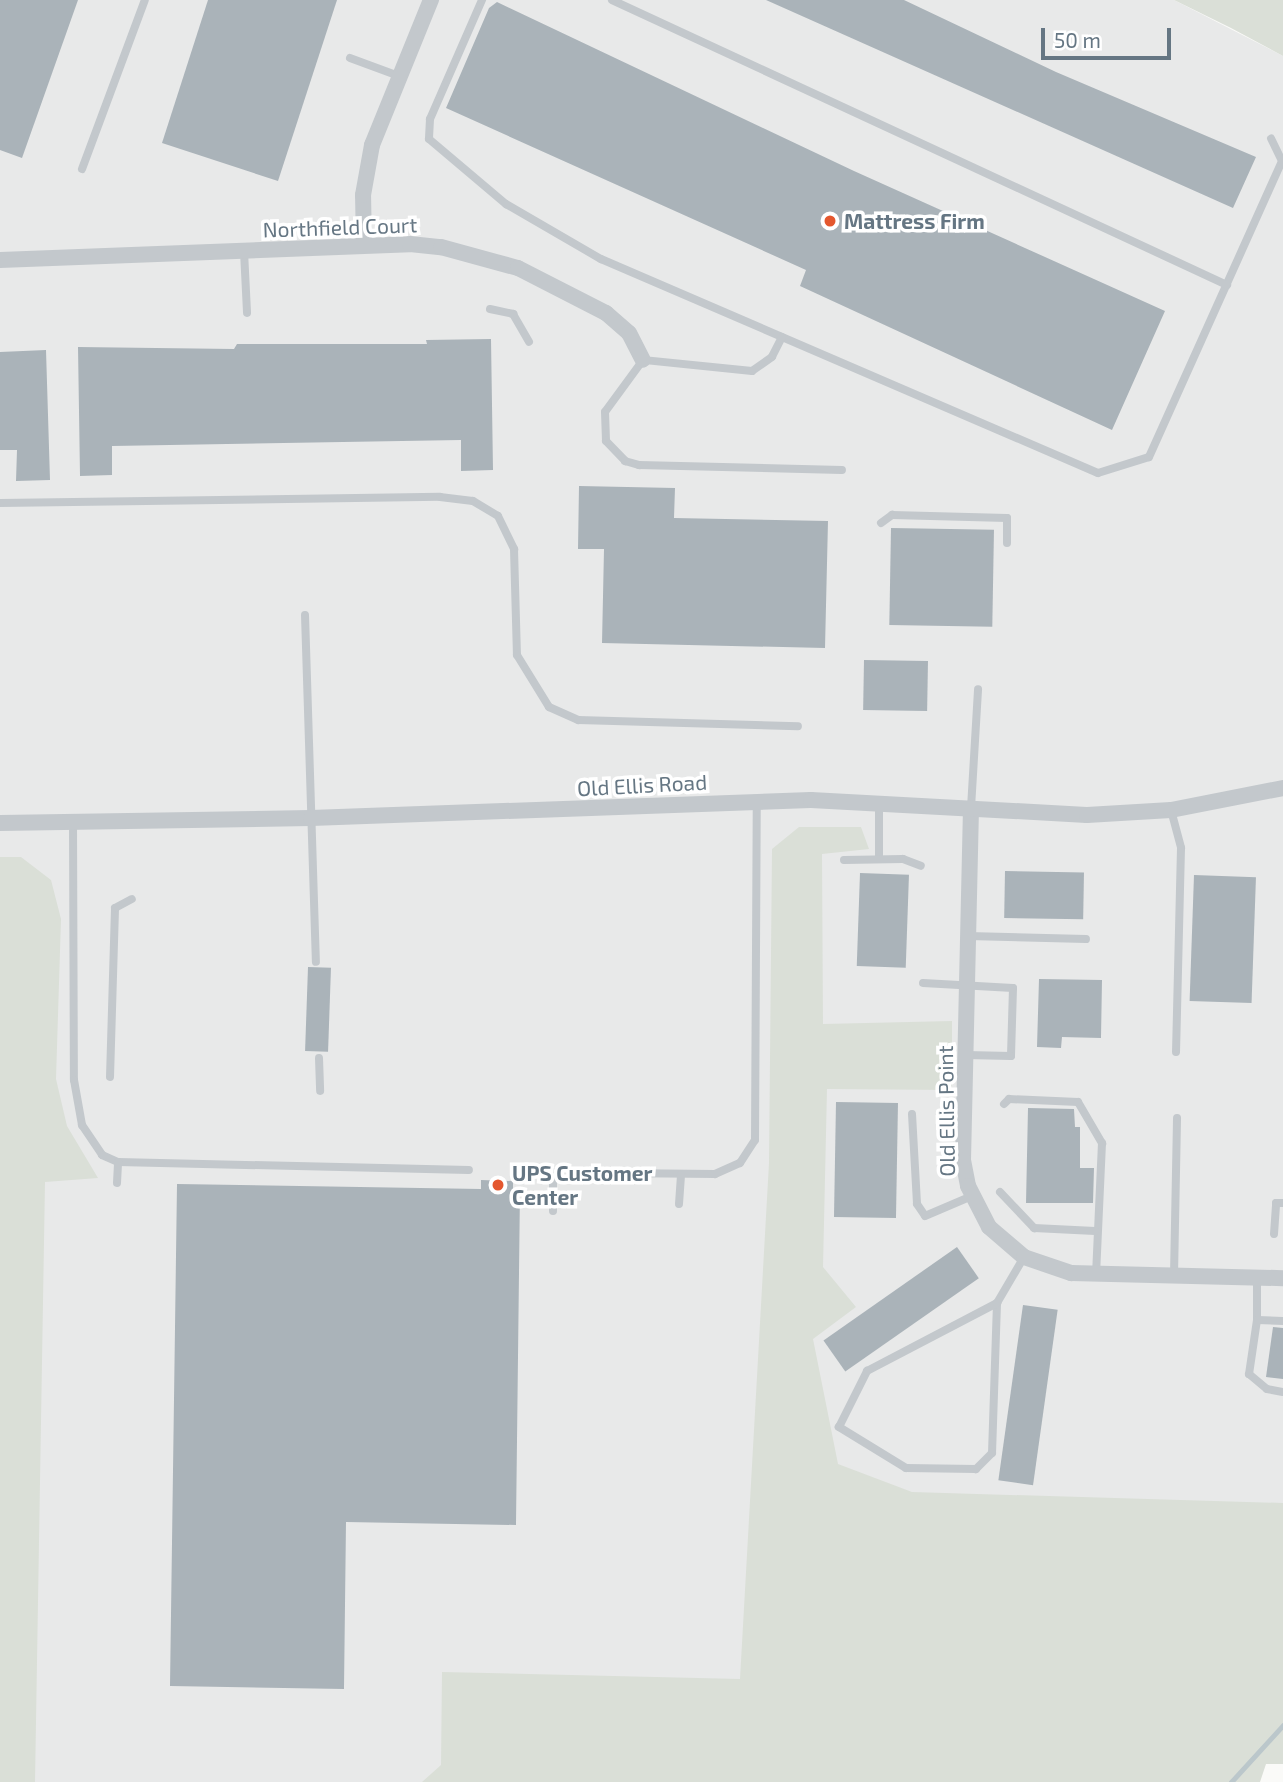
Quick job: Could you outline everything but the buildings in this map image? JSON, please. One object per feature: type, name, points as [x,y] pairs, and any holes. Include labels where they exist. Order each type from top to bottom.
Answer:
[{"type":"street","points":[[364,245],[365,170],[399,76],[431,0]]},
{"type":"street","name":"Northfield Court","points":[[0,260],[364,245],[441,247],[518,268],[606,313],[629,333],[643,360]]},
{"type":"street","name":"Old Ellis Road","points":[[0,823],[311,818],[757,800],[879,801],[1087,815],[1171,810],[1283,788]]},
{"type":"street","name":"Old Ellis Point","points":[[971,808],[963,1160],[972,1196],[989,1227],[1024,1257],[1046,1268],[1096,1274],[1283,1278]]},
{"type":"lane","points":[[82,169],[145,0]]},
{"type":"lane","points":[[482,0],[430,119],[429,139],[506,204],[601,259],[1098,473],[1149,457],[1282,161],[1272,138]]},
{"type":"lane","points":[[612,0],[1227,285]]},
{"type":"lane","points":[[350,58],[399,76]]},
{"type":"lane","points":[[244,251],[247,313]]},
{"type":"lane","points":[[490,309],[513,314],[529,342]]},
{"type":"lane","points":[[782,337],[772,357],[752,371],[643,360],[605,412],[606,441],[625,461],[842,470]]},
{"type":"lane","points":[[0,502],[440,497],[473,501],[498,516],[514,549],[517,655],[549,707],[578,720],[798,726]]},
{"type":"lane","points":[[881,523],[892,515],[1007,518],[1007,543]]},
{"type":"lane","points":[[305,615],[316,962]]},
{"type":"lane","points":[[971,808],[978,689]]},
{"type":"lane","points":[[614,1173],[681,1175],[729,1170],[750,1153],[755,1140],[757,800]]},
{"type":"lane","points":[[879,801],[879,859]]},
{"type":"lane","points":[[1171,810],[1181,848],[1176,1052]]},
{"type":"lane","points":[[73,823],[77,1104],[91,1143],[102,1155],[118,1162],[469,1170]]},
{"type":"lane","points":[[844,860],[903,859],[922,866]]},
{"type":"lane","points":[[110,1077],[115,908],[132,900]]},
{"type":"lane","points":[[968,936],[1086,939]]},
{"type":"lane","points":[[923,983],[1013,988],[1011,1056],[966,1055]]},
{"type":"lane","points":[[319,1058],[320,1091]]},
{"type":"lane","points":[[1004,1104],[1009,1099],[1078,1102],[1102,1143],[1095,1231],[1096,1274]]},
{"type":"lane","points":[[912,1114],[917,1204],[925,1216],[972,1196]]},
{"type":"lane","points":[[1174,1276],[1178,1118]]},
{"type":"lane","points":[[117,1183],[118,1162]]},
{"type":"lane","points":[[552,1211],[553,1172]]},
{"type":"lane","points":[[679,1204],[681,1175]]},
{"type":"lane","points":[[1000,1192],[1034,1228],[1095,1231]]},
{"type":"lane","points":[[1273,1234],[1276,1203],[1283,1203]]},
{"type":"lane","points":[[997,1303],[867,1371],[839,1427],[906,1468],[976,1469],[992,1453],[997,1303],[1024,1257]]},
{"type":"lane","points":[[1257,1278],[1257,1320],[1249,1374],[1267,1389],[1283,1392]]},
{"type":"lane","points":[[1257,1320],[1283,1321]]},
{"type":"shaded area","points":[[0,0],[1174,0],[1283,56],[1283,1727],[1154,1782],[0,1782]]},
{"type":"shaded area","points":[[1174,0],[1283,0],[1283,56],[1231,28]]},
{"type":"shaded area","points":[[799,827],[861,827],[869,849],[822,854],[823,1024],[952,1021],[952,1090],[827,1089],[823,1267],[856,1307],[813,1339],[838,1464],[912,1492],[1283,1503],[1283,1764],[1266,1764],[1260,1782],[422,1782],[441,1765],[442,1672],[740,1679],[769,1163],[772,849]]},
{"type":"shaded area","points":[[0,857],[21,857],[51,880],[61,919],[56,1079],[67,1126],[98,1178],[45,1182],[35,1782],[0,1782]]},
{"type":"waterway","points":[[1231,1782],[1283,1725]]},
{"type":"place","name":"Mattress Firm","points":[[830,221]]},
{"type":"place","name":"UPS Customer Center","points":[[498,1185]]}]
